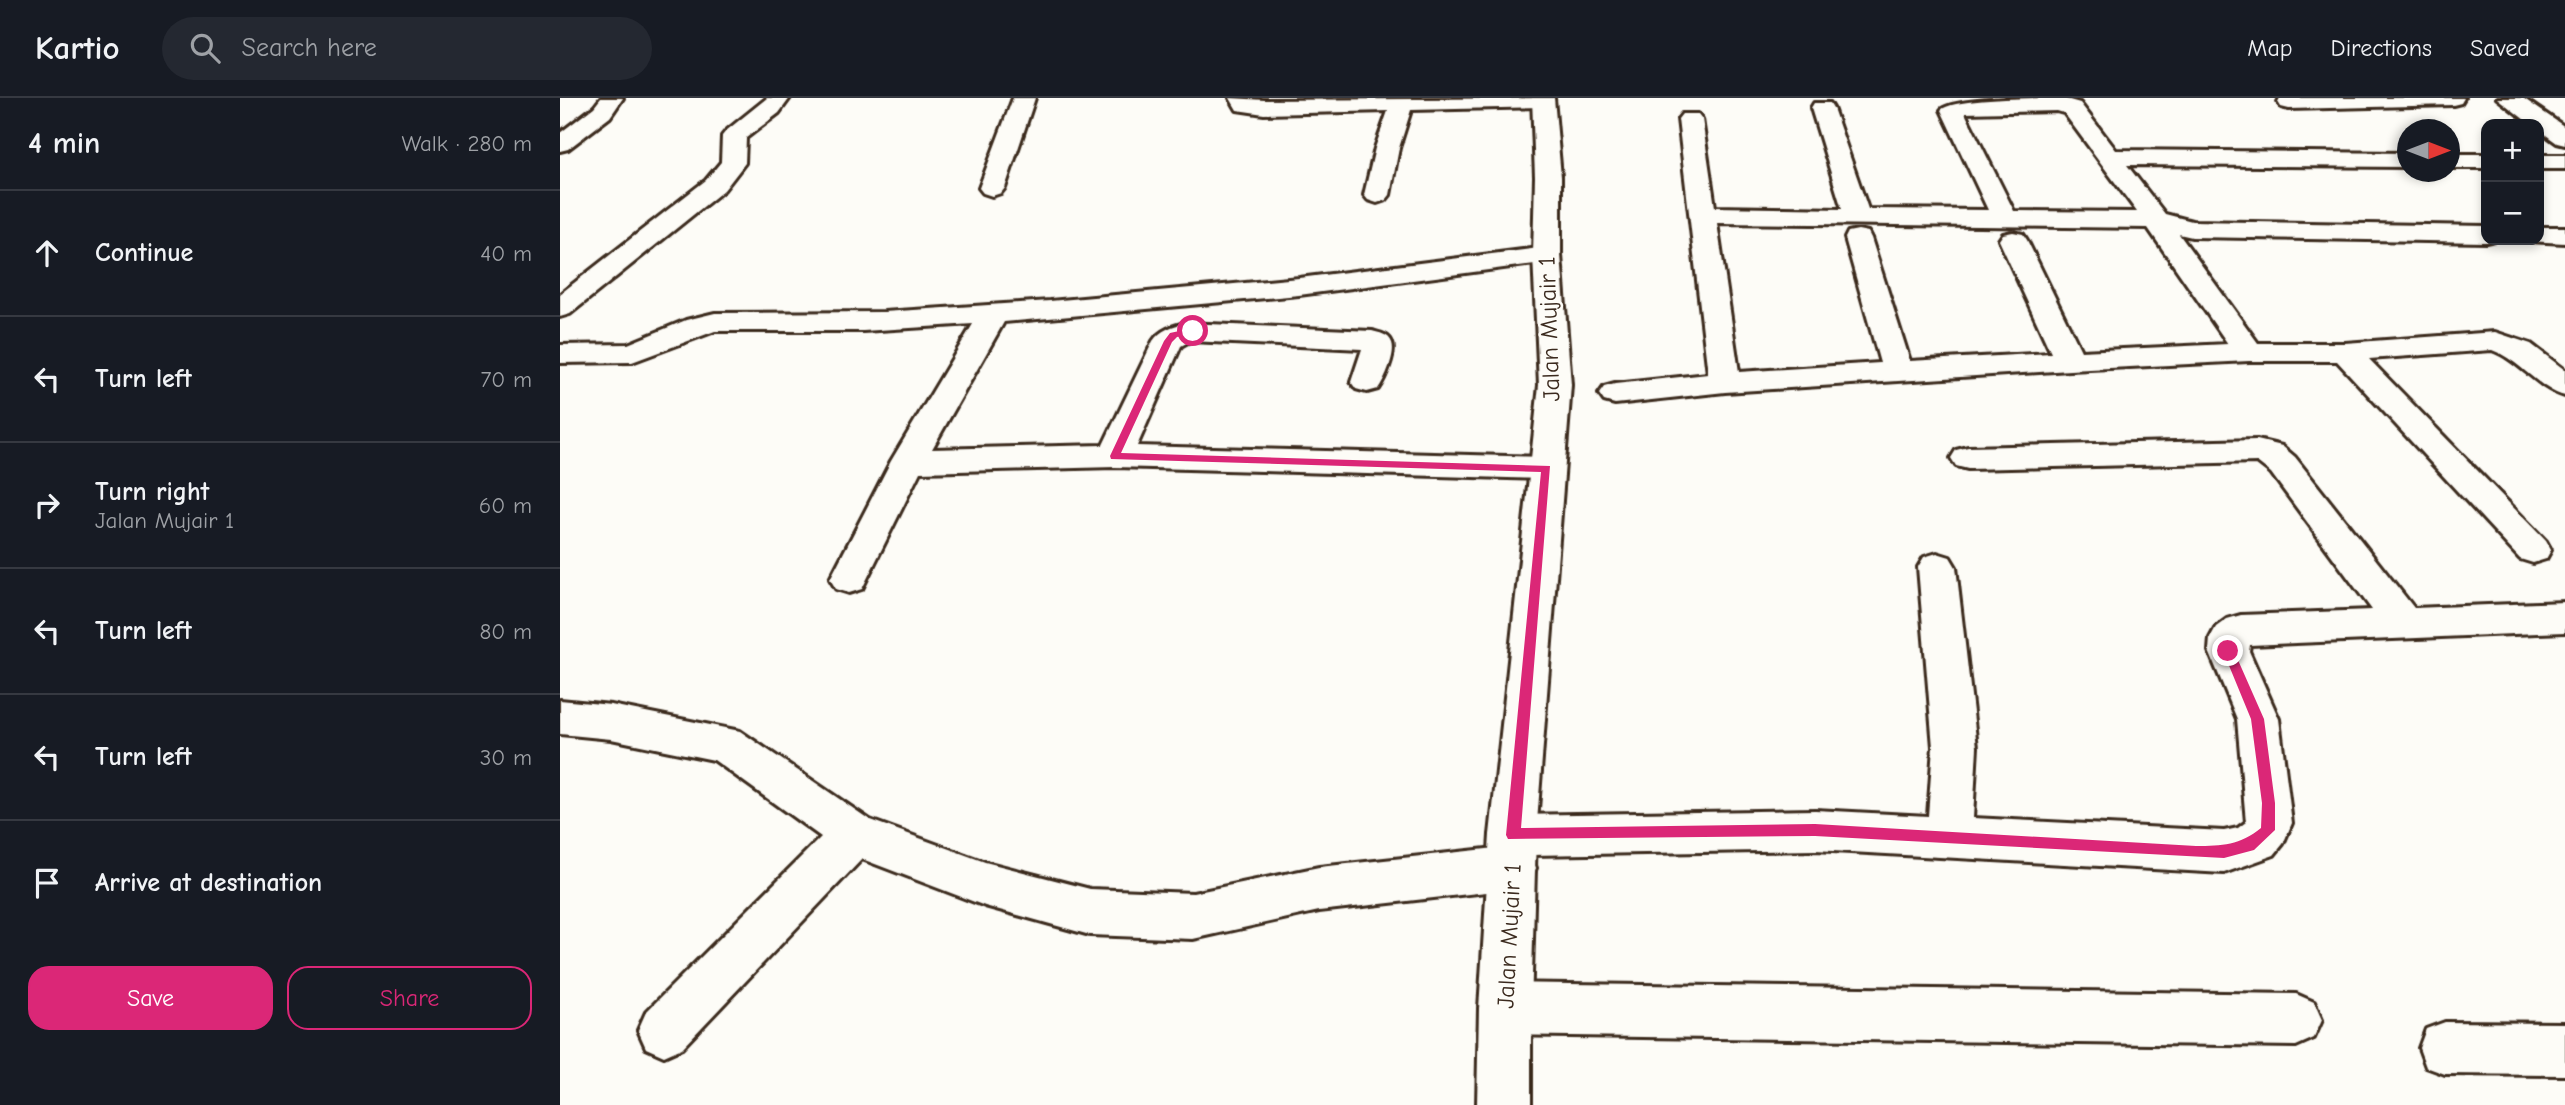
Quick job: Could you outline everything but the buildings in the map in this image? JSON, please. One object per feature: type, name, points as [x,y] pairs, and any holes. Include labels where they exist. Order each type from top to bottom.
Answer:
[{"type":"street","points":[[560,144],[602,112],[612,98]]},
{"type":"street","points":[[560,308],[715,186],[733,163],[734,136],[771,108],[779,98]]},
{"type":"street","points":[[992,188],[1024,98]]},
{"type":"street","points":[[1241,98],[1245,105],[1255,107],[1543,99]]},
{"type":"street","points":[[2289,102],[2453,98]]},
{"type":"street","points":[[2508,98],[2565,138]]},
{"type":"street","name":"Jalan Mujair 1","points":[[1504,1105],[1505,1009],[1513,851],[1555,385],[1547,255],[1548,177],[1543,99]]},
{"type":"street","points":[[1377,195],[1387,148],[1402,104]]},
{"type":"street","points":[[2070,361],[2009,228],[1951,112],[1956,108],[2068,106],[2076,111],[2108,157],[2172,229],[2249,352]]},
{"type":"street","points":[[1822,108],[1898,373]]},
{"type":"street","points":[[1690,119],[1702,227],[1725,382]]},
{"type":"street","points":[[2108,157],[2397,160]]},
{"type":"street","points":[[2460,161],[2481,161]]},
{"type":"street","points":[[2544,162],[2565,162]]},
{"type":"street","points":[[1702,227],[2172,229],[2481,234]]},
{"type":"street","points":[[2544,235],[2565,235]]},
{"type":"street","points":[[560,354],[632,353],[697,326],[715,322],[860,323],[993,315],[1395,277],[1547,255]]},
{"type":"street","points":[[849,579],[908,461],[993,315]]},
{"type":"street","points":[[1115,456],[1168,341],[1174,335],[1185,332],[1372,340],[1377,343],[1377,351],[1367,382]]},
{"type":"street","points":[[1615,394],[1725,382],[2070,361],[2249,352],[2344,352],[2495,341],[2520,350],[2565,386]]},
{"type":"street","points":[[2344,352],[2533,550]]},
{"type":"street","points":[[1968,458],[2220,451],[2270,454],[2283,464],[2404,624]]},
{"type":"street","points":[[908,461],[1115,456],[1547,468]]},
{"type":"street","points":[[1937,567],[1955,747],[1948,838]]},
{"type":"street","points":[[560,718],[611,722],[725,744],[854,835],[985,884],[1090,912],[1192,916],[1513,851],[1815,830],[2224,852],[2249,846],[2268,830],[2269,803],[2258,719],[2228,651],[2230,638],[2241,630],[2565,617]]},
{"type":"street","points":[[664,1030],[854,835]]},
{"type":"street","points":[[1505,1009],[2296,1020]]},
{"type":"street","points":[[2445,1048],[2565,1049]]},
{"type":"route","points":[[1193,331],[1174,335],[1168,341],[1115,456],[1547,468],[1513,835],[1815,830],[2196,852],[2224,852],[2249,846],[2268,830],[2269,803],[2258,719],[2228,651]]}]
